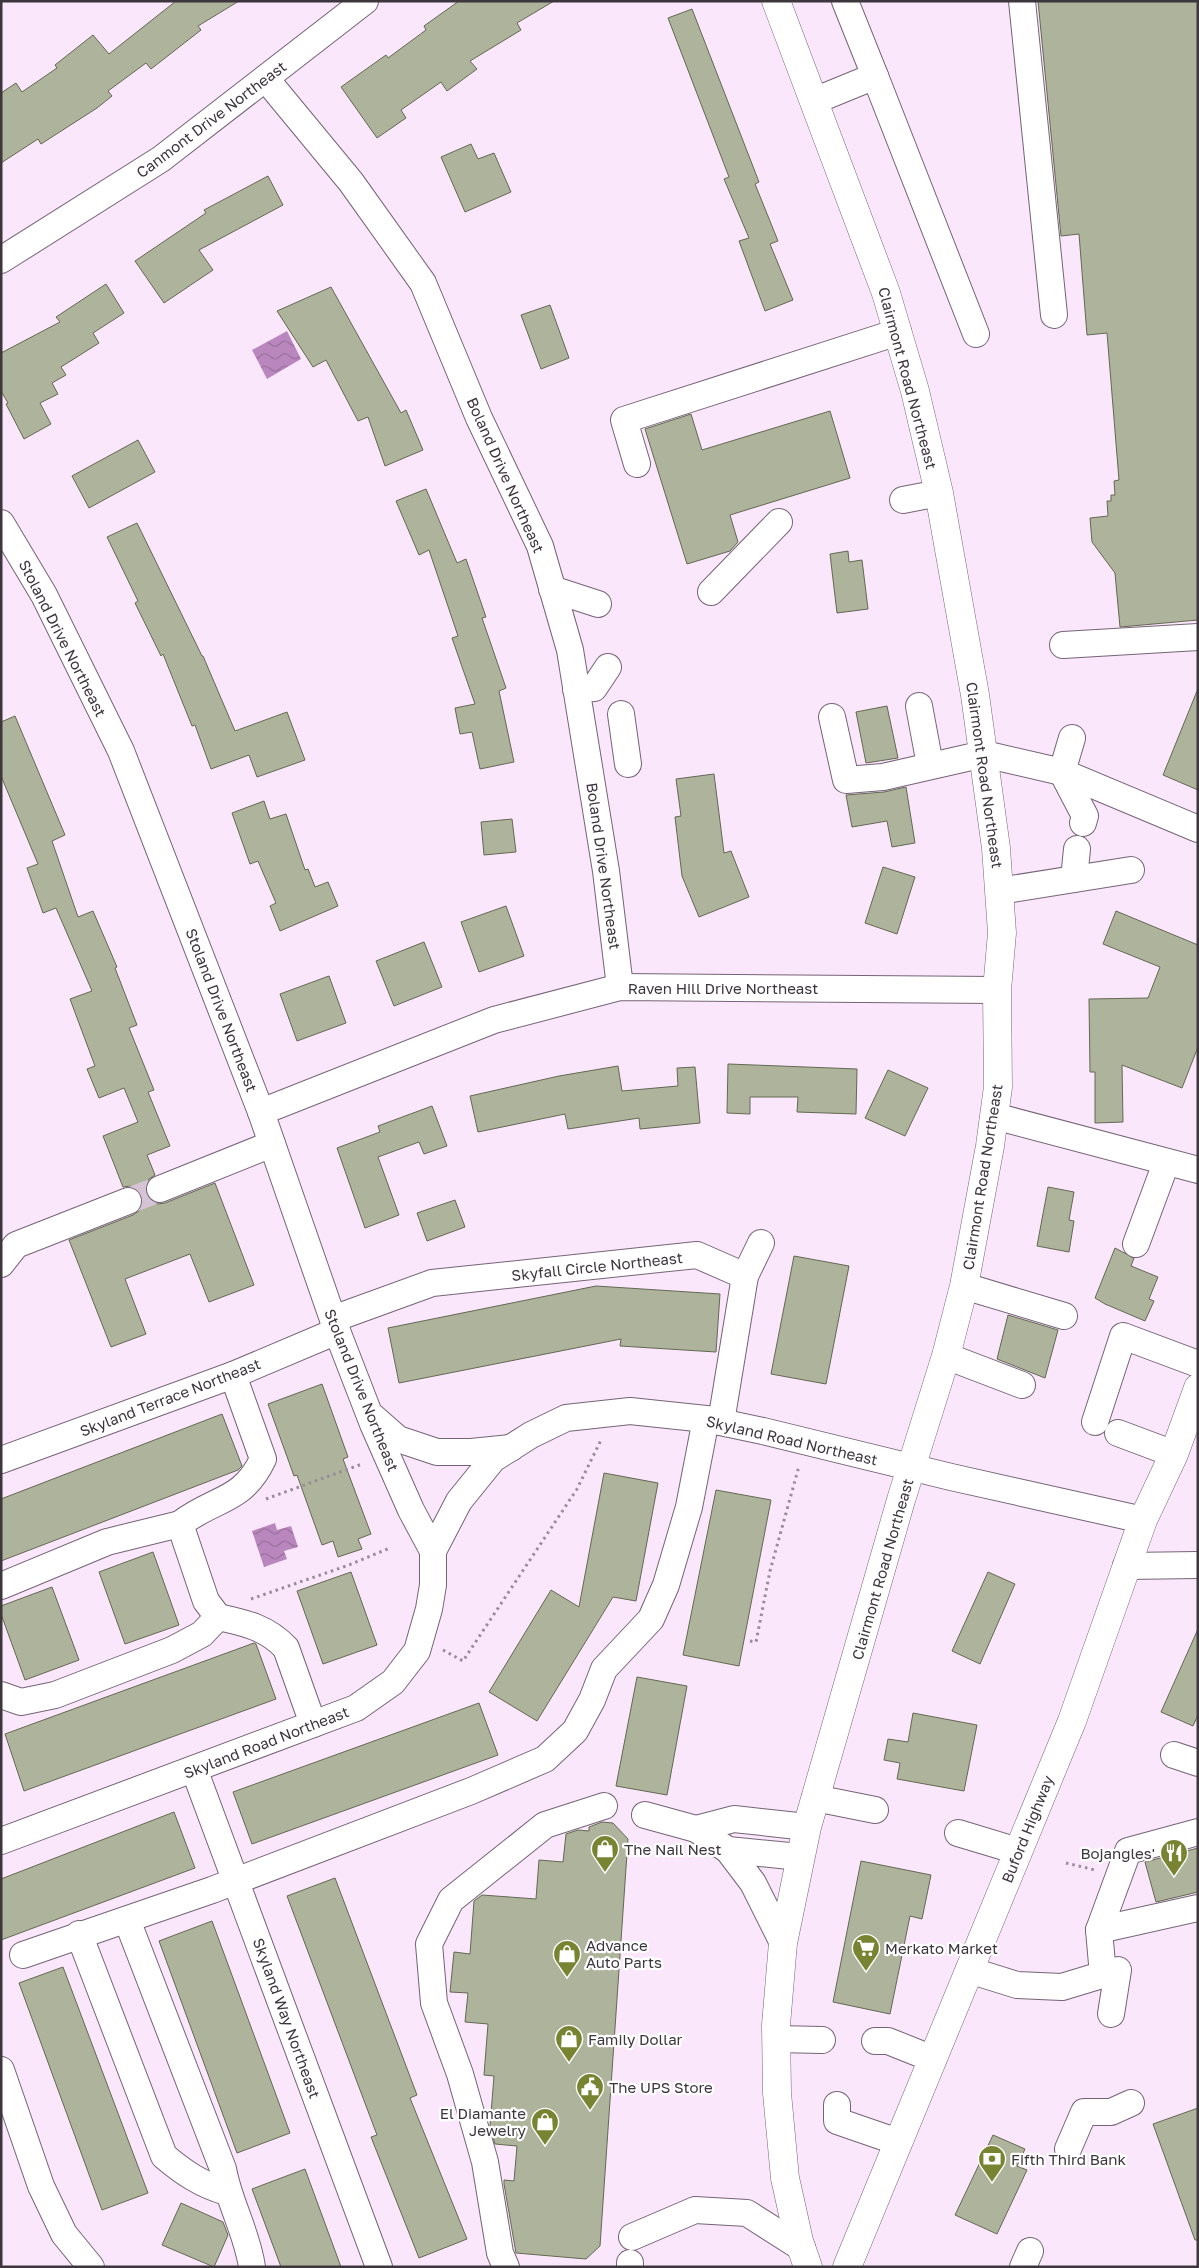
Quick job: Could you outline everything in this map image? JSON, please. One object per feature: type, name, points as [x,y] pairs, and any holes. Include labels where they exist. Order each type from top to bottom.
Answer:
[{"type":"main road","name":"Clairmont Road Northeast","points":[[776,1],[886,292],[915,391],[939,493],[984,754],[1002,933],[997,990],[998,1086],[964,1286],[946,1356],[807,1827],[783,1943],[776,2039],[776,2093],[791,2212],[805,2258]]},
{"type":"main road","name":"Buford Highway","points":[[847,2267],[1072,1721],[1143,1520],[1174,1454],[1198,1388]]},
{"type":"street","name":"Canmont Drive Northeast","points":[[1,260],[161,159],[365,1]]},
{"type":"street","points":[[845,1],[976,334]]},
{"type":"street","points":[[1022,1],[1054,315]]},
{"type":"street","points":[[814,101],[875,76]]},
{"type":"street","name":"Boland Drive Northeast","points":[[266,79],[351,182],[423,283],[478,418],[540,546],[570,650],[606,871],[620,987]]},
{"type":"street","points":[[637,464],[624,420],[898,332]]},
{"type":"street","points":[[903,500],[939,493]]},
{"type":"street","points":[[711,592],[779,522]]},
{"type":"street","name":"Stoland Drive Northeast","points":[[1,523],[44,595],[121,751],[262,1112],[335,1325],[369,1413],[411,1510]]},
{"type":"street","points":[[552,589],[598,604]]},
{"type":"street","points":[[1063,645],[1198,637]]},
{"type":"street","points":[[576,689],[594,688],[608,667]]},
{"type":"street","points":[[919,706],[930,765]]},
{"type":"street","points":[[590,770],[627,756],[621,714]]},
{"type":"street","points":[[832,717],[846,780],[883,777],[984,754],[1062,772],[1198,829]]},
{"type":"street","points":[[1072,738],[1062,772],[1085,816],[1083,823]]},
{"type":"street","points":[[1074,879],[1077,849]]},
{"type":"street","points":[[999,891],[1131,870]]},
{"type":"street","name":"Raven Hill Drive Northeast","points":[[262,1112],[494,1020],[620,987],[997,990]]},
{"type":"street","points":[[994,1116],[1198,1170]]},
{"type":"street","points":[[160,1189],[272,1144]]},
{"type":"street","points":[[1136,1244],[1166,1163]]},
{"type":"street","points":[[1,1264],[16,1245],[128,1201]]},
{"type":"street","points":[[23,1955],[79,1934],[127,1920],[471,1790],[545,1759],[575,1731],[592,1700],[604,1669],[651,1619],[666,1585],[713,1421],[745,1276],[761,1243]]},
{"type":"street","name":"Skyfall Circle Northeast","points":[[335,1325],[432,1283],[698,1255],[745,1276]]},
{"type":"street","points":[[964,1286],[1064,1316]]},
{"type":"street","name":"Skyland Terrace Northeast","points":[[1,1459],[233,1375],[335,1325]]},
{"type":"street","points":[[1095,1422],[1123,1336],[1198,1364]]},
{"type":"street","points":[[946,1356],[1022,1385]]},
{"type":"street","points":[[1,1586],[107,1542],[180,1524],[197,1511],[232,1496],[245,1488],[256,1475],[263,1459],[233,1375]]},
{"type":"street","name":"Skyland Road Northeast","points":[[1,1841],[356,1708],[393,1682],[417,1651],[429,1609],[433,1585],[433,1551],[459,1501],[493,1459],[566,1418],[630,1411],[713,1421],[1143,1520]]},
{"type":"street","points":[[369,1413],[398,1438],[437,1452],[471,1452],[511,1448]]},
{"type":"street","points":[[1118,1433],[1174,1454]]},
{"type":"street","name":"Skyland Road Northeast","points":[[411,1510],[433,1551]]},
{"type":"street","points":[[180,1524],[206,1601],[218,1617],[254,1624],[286,1648],[313,1724]]},
{"type":"street","points":[[1126,1566],[1198,1565]]},
{"type":"street","points":[[1,1695],[22,1702],[55,1695],[172,1650],[202,1634],[218,1617]]},
{"type":"street","name":"Skyland Way Northeast","points":[[194,1770],[379,2267]]},
{"type":"street","points":[[815,1798],[874,1810]]},
{"type":"street","points":[[506,2267],[500,2253],[485,2162],[460,2074],[434,2003],[429,1944],[450,1900],[545,1825],[604,1806]]},
{"type":"street","points":[[645,1815],[696,1829],[728,1850],[753,1883],[783,1943]]},
{"type":"street","points":[[696,1829],[734,1819],[807,1827]]},
{"type":"street","points":[[1103,1975],[1099,1930],[1128,1851],[1198,1832]]},
{"type":"street","points":[[958,1833],[1018,1851]]},
{"type":"street","points":[[728,1850],[800,1858]]},
{"type":"street","points":[[1099,1930],[1198,1908]]},
{"type":"street","points":[[127,1920],[223,2169],[227,2192],[240,2220],[252,2267]]},
{"type":"street","points":[[79,1934],[164,2156],[184,2174],[207,2186],[227,2192]]},
{"type":"street","points":[[969,1970],[1017,1985],[1062,1987],[1118,1970],[1111,2014]]},
{"type":"street","points":[[776,2039],[822,2040]]},
{"type":"street","points":[[875,2041],[888,2041],[932,2058]]},
{"type":"street","points":[[1,2070],[41,2186],[64,2234],[91,2267]]},
{"type":"street","points":[[1068,2149],[1084,2112],[1111,2112],[1131,2103]]},
{"type":"street","points":[[837,2105],[836,2121],[898,2142]]},
{"type":"street","points":[[632,2237],[693,2203],[747,2213],[805,2258]]},
{"type":"path","points":[[442,1650],[463,1661],[577,1489],[605,1432]]},
{"type":"path","points":[[262,1501],[362,1464]]},
{"type":"path","points":[[750,1641],[756,1642],[770,1571],[799,1466]]},
{"type":"path","points":[[246,1600],[262,1597],[390,1548]]},
{"type":"path","points":[[1066,1863],[1096,1870]]},
{"type":"water","points":[[287,331],[301,359],[267,379],[252,350]]},
{"type":"water","points":[[275,1523],[277,1530],[291,1526],[298,1547],[284,1551],[287,1559],[264,1567],[252,1531]]},
{"type":"building","points":[[176,1],[239,1],[198,26],[201,30],[151,69],[146,63],[108,91],[112,96],[97,108],[41,144],[38,139],[1,163],[1,93],[16,83],[22,92],[57,68],[55,65],[93,35],[109,54]]},
{"type":"building","points":[[459,1],[554,1],[517,23],[521,30],[470,61],[477,69],[447,91],[441,82],[401,110],[406,118],[377,138],[341,87],[386,55],[388,58],[426,30],[424,26]]},
{"type":"building","points":[[1038,1],[1198,1],[1198,620],[1120,627],[1115,573],[1092,542],[1090,518],[1108,516],[1107,501],[1111,501],[1111,495],[1115,495],[1114,481],[1119,480],[1107,333],[1087,335],[1079,234],[1061,236]]},
{"type":"building","points":[[692,9],[759,182],[755,184],[778,241],[770,244],[793,300],[765,311],[739,241],[749,238],[724,179],[729,177],[668,18]]},
{"type":"building","points":[[471,144],[478,159],[494,153],[511,192],[465,212],[441,157]]},
{"type":"building","points":[[268,176],[283,205],[199,250],[213,270],[164,303],[135,261],[206,213],[204,210]]},
{"type":"building","points":[[106,284],[124,313],[93,333],[99,343],[61,367],[66,375],[52,383],[58,394],[40,403],[51,424],[24,439],[1,391],[1,353],[60,322],[56,317]]},
{"type":"building","points":[[331,287],[401,413],[406,410],[423,450],[385,466],[368,417],[358,421],[326,360],[313,367],[277,311]]},
{"type":"building","points":[[550,305],[569,358],[541,369],[521,315]]},
{"type":"building","points":[[830,411],[850,478],[730,515],[738,542],[730,551],[687,564],[645,429],[691,414],[702,450]]},
{"type":"building","points":[[138,440],[155,472],[89,508],[72,476]]},
{"type":"building","points":[[426,489],[457,563],[466,559],[486,617],[482,618],[506,688],[499,691],[514,762],[480,769],[472,732],[460,734],[455,708],[475,704],[452,638],[458,636],[429,550],[419,555],[396,501]]},
{"type":"building","points":[[137,523],[203,656],[235,731],[287,712],[305,760],[257,777],[249,755],[211,769],[195,725],[192,726],[163,654],[161,656],[135,603],[138,601],[107,537]]},
{"type":"building","points":[[848,551],[849,562],[862,560],[868,609],[837,613],[830,554]]},
{"type":"building","points":[[1198,691],[1198,790],[1163,775]]},
{"type":"building","points":[[887,706],[898,758],[866,763],[856,712]]},
{"type":"building","points":[[15,716],[65,835],[52,841],[78,917],[93,911],[117,967],[115,968],[137,1025],[129,1028],[154,1090],[148,1092],[170,1146],[147,1155],[155,1175],[149,1179],[145,1186],[146,1195],[151,1201],[158,1204],[165,1203],[215,1183],[254,1285],[209,1302],[190,1254],[125,1279],[146,1334],[111,1347],[69,1240],[133,1215],[140,1210],[143,1203],[142,1195],[131,1186],[123,1187],[103,1136],[138,1122],[124,1088],[99,1098],[87,1069],[95,1066],[70,999],[92,991],[56,908],[43,913],[27,868],[38,864],[1,776],[1,722]]},
{"type":"building","points":[[714,774],[724,853],[731,851],[749,897],[699,917],[682,876],[675,817],[681,816],[676,779]]},
{"type":"building","points":[[906,787],[915,843],[892,847],[887,821],[852,827],[846,795],[884,792]]},
{"type":"building","points":[[264,801],[270,819],[286,814],[305,870],[308,869],[315,887],[328,882],[338,906],[280,931],[270,906],[276,903],[258,861],[250,864],[232,813]]},
{"type":"building","points":[[512,819],[516,852],[484,855],[481,822]]},
{"type":"building","points":[[883,867],[915,877],[897,934],[865,923]]},
{"type":"building","points":[[506,906],[524,956],[479,972],[461,922]]},
{"type":"building","points":[[1116,911],[1198,945],[1198,1047],[1182,1088],[1122,1065],[1123,1122],[1095,1123],[1095,1072],[1090,1072],[1089,999],[1148,998],[1160,967],[1103,944]]},
{"type":"building","points":[[424,942],[442,987],[394,1006],[376,961]]},
{"type":"building","points":[[329,976],[346,1023],[297,1041],[280,994]]},
{"type":"building","points":[[728,1064],[857,1069],[856,1114],[797,1112],[798,1097],[750,1097],[750,1114],[727,1113]]},
{"type":"building","points":[[618,1066],[622,1091],[678,1086],[677,1068],[695,1067],[700,1123],[640,1129],[639,1118],[568,1129],[565,1114],[478,1132],[470,1096],[559,1076]]},
{"type":"building","points":[[888,1070],[928,1088],[905,1136],[865,1118]]},
{"type":"building","points":[[432,1106],[447,1146],[424,1154],[419,1142],[378,1157],[399,1215],[365,1228],[337,1148],[380,1132],[378,1126]]},
{"type":"building","points":[[1048,1187],[1074,1192],[1069,1220],[1074,1221],[1069,1252],[1037,1246]]},
{"type":"building","points":[[455,1200],[465,1227],[427,1241],[417,1213]]},
{"type":"building","points":[[1115,1248],[1134,1258],[1131,1266],[1158,1277],[1149,1299],[1154,1301],[1145,1321],[1095,1298]]},
{"type":"building","points":[[794,1256],[849,1266],[826,1384],[771,1374]]},
{"type":"building","points":[[596,1286],[720,1294],[716,1352],[620,1346],[621,1339],[399,1383],[388,1328]]},
{"type":"building","points":[[1008,1315],[1058,1330],[1045,1378],[997,1359]]},
{"type":"building","points":[[322,1384],[348,1457],[343,1459],[371,1534],[358,1539],[362,1549],[338,1557],[333,1541],[322,1545],[297,1475],[294,1476],[268,1404]]},
{"type":"building","points":[[222,1414],[242,1466],[238,1470],[1,1561],[1,1499]]},
{"type":"building","points":[[604,1473],[658,1483],[636,1601],[613,1597],[537,1721],[489,1692],[551,1590],[579,1607]]},
{"type":"building","points":[[716,1490],[771,1500],[739,1666],[683,1655]]},
{"type":"building","points":[[153,1552],[179,1625],[125,1644],[99,1572]]},
{"type":"building","points":[[351,1572],[377,1645],[323,1664],[297,1591]]},
{"type":"building","points":[[988,1572],[1015,1584],[980,1664],[952,1651]]},
{"type":"building","points":[[52,1587],[79,1660],[25,1680],[1,1614],[1,1606]]},
{"type":"building","points":[[1198,1629],[1198,1715],[1193,1726],[1161,1712]]},
{"type":"building","points":[[254,1643],[276,1699],[24,1791],[5,1734]]},
{"type":"building","points":[[637,1677],[687,1686],[667,1795],[616,1786]]},
{"type":"building","points":[[479,1703],[498,1755],[252,1844],[233,1792]]},
{"type":"building","points":[[913,1713],[977,1725],[964,1791],[897,1779],[900,1763],[884,1760],[888,1739],[908,1742]]},
{"type":"building","points":[[174,1812],[195,1868],[1,1940],[1,1879]]},
{"type":"building","points":[[602,1822],[613,1823],[628,1839],[600,2246],[586,2259],[516,2253],[504,2180],[514,2181],[517,2146],[495,2144],[490,2126],[494,2076],[484,2075],[488,2024],[465,2022],[468,1993],[450,1992],[454,1952],[470,1954],[474,1901],[482,1895],[536,1899],[539,1860],[563,1862],[566,1834],[578,1830],[589,1831],[589,1827]]},
{"type":"building","name":"Bojangles'","points":[[1198,1848],[1198,1892],[1156,1902],[1145,1862]]},
{"type":"building","points":[[861,1861],[931,1875],[922,1919],[910,1916],[890,2014],[833,2002]]},
{"type":"building","points":[[335,1878],[417,2095],[410,2098],[467,2239],[419,2258],[371,2137],[377,2135],[287,1896]]},
{"type":"building","points":[[212,1921],[290,2133],[237,2153],[159,1941]]},
{"type":"building","points":[[63,1967],[148,2193],[102,2210],[19,1983]]},
{"type":"building","points":[[1198,2108],[1198,2240],[1195,2240],[1153,2124]]},
{"type":"building","points":[[993,2135],[1025,2149],[1017,2166],[1027,2170],[997,2234],[955,2215]]},
{"type":"building","points":[[305,2169],[341,2267],[281,2267],[252,2189]]},
{"type":"building","points":[[181,2203],[223,2222],[228,2235],[214,2267],[162,2245]]},
{"type":"tunnel","points":[[128,1201],[160,1189]]},
{"type":"place","name":"The Nail Nest","points":[[605,1873]]},
{"type":"place","name":"Bojangles'","points":[[1174,1877]]},
{"type":"place","name":"Merkato Market","points":[[866,1972]]},
{"type":"place","name":"Advance Auto Parts","points":[[567,1978]]},
{"type":"place","name":"Family Dollar","points":[[569,2063]]},
{"type":"place","name":"The UPS Store","points":[[590,2111]]},
{"type":"place","name":"El Diamante Jewelry","points":[[545,2146]]},
{"type":"place","name":"Fifth Third Bank","points":[[992,2183]]}]
